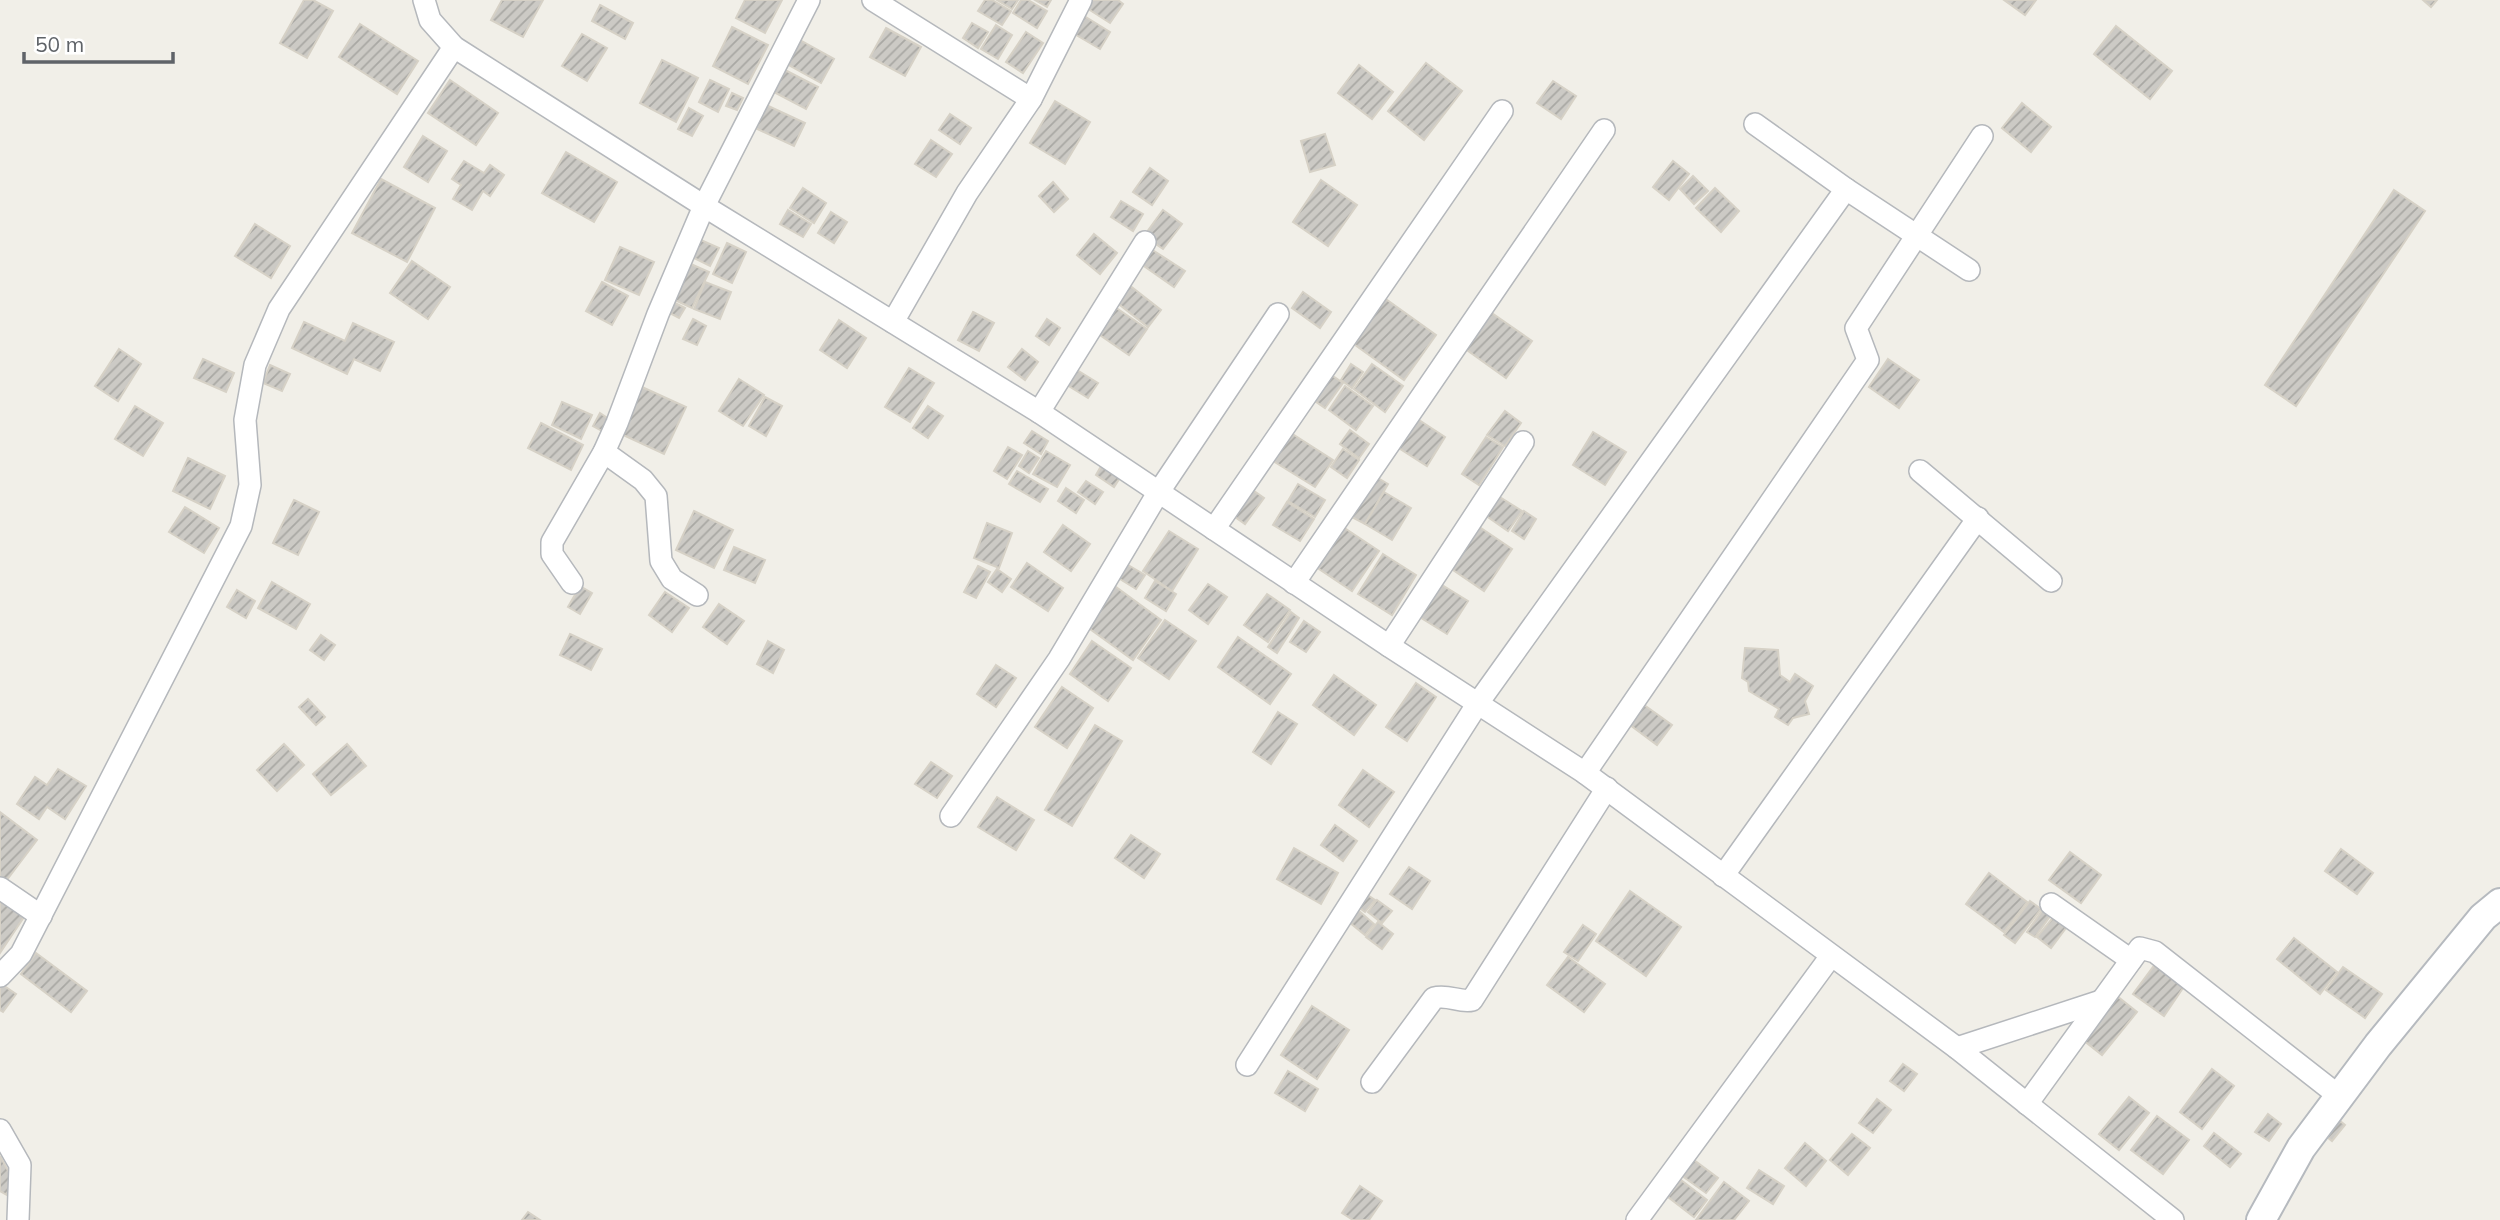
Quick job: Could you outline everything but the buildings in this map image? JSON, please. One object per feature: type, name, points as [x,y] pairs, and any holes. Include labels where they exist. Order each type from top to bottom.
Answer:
[{"type":"street","points":[[424,0],[430,20],[454,47],[704,206],[1039,412],[1389,646],[1585,772],[1957,1048],[2173,1220]]},
{"type":"street","points":[[572,583],[552,554],[552,542],[604,452],[704,206],[809,0]]},
{"type":"street","points":[[873,0],[1031,99]]},
{"type":"street","points":[[893,322],[967,193],[1031,99],[1081,0]]},
{"type":"street","points":[[0,976],[21,954],[242,526],[250,485],[245,420],[255,365],[279,309],[454,47]]},
{"type":"street","points":[[1214,529],[1502,111]]},
{"type":"street","points":[[1755,124],[1846,189],[1969,270]]},
{"type":"street","points":[[1294,583],[1604,131]]},
{"type":"street","points":[[1585,772],[1868,360],[1856,328],[1982,136]]},
{"type":"street","points":[[1247,1065],[1478,703],[1846,189]]},
{"type":"street","points":[[1039,412],[1145,242]]},
{"type":"street","points":[[951,816],[1059,659],[1158,493],[1278,314]]},
{"type":"street","points":[[1389,646],[1523,442]]},
{"type":"street","points":[[604,452],[643,480],[656,496],[662,561],[673,579],[696,595]]},
{"type":"street","points":[[1920,471],[2051,581]]},
{"type":"street","points":[[1723,876],[1978,518]]},
{"type":"street","points":[[1372,1082],[1434,998],[1442,996],[1467,1002],[1472,1000],[1607,788]]},
{"type":"street","points":[[0,888],[41,915]]},
{"type":"street","points":[[2261,1220],[2301,1148],[2339,1096],[2483,917],[2500,903]]},
{"type":"street","points":[[2051,904],[2131,960]]},
{"type":"street","points":[[2028,1104],[2140,948],[2155,952],[2339,1096]]},
{"type":"street","points":[[1637,1220],[1831,956]]},
{"type":"street","points":[[1957,1048],[2101,1001]]},
{"type":"street","points":[[0,1130],[20,1165],[18,1220]]}]
